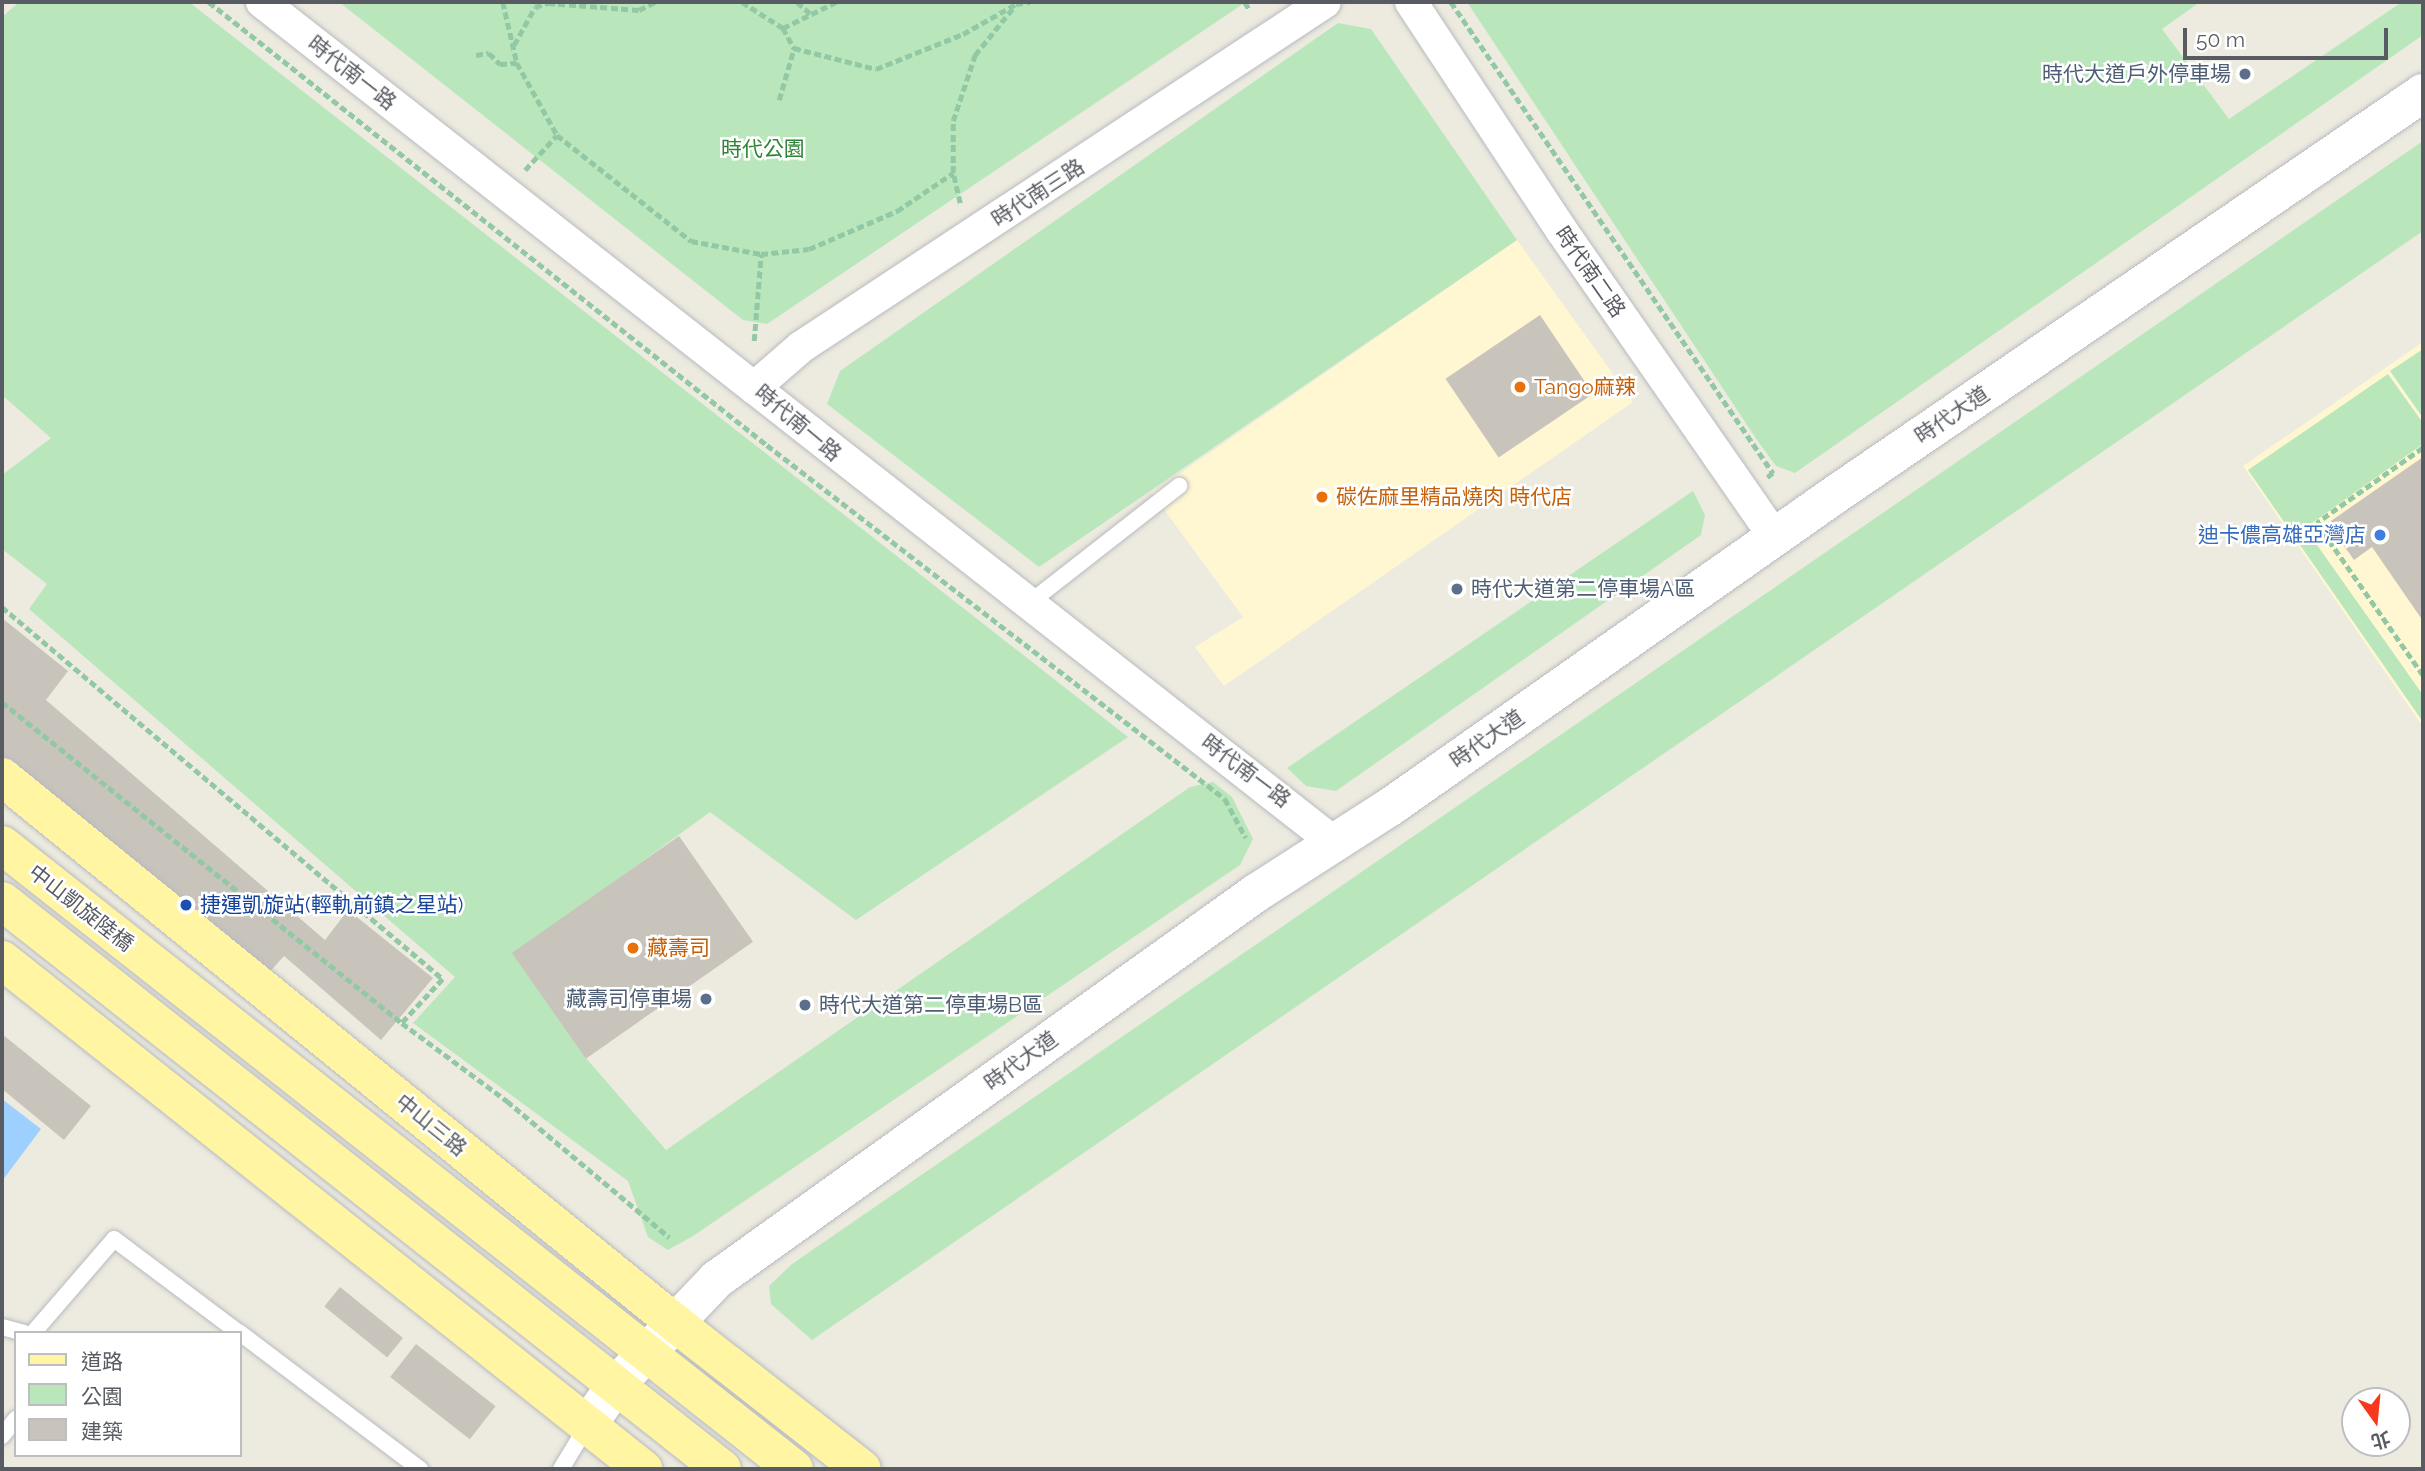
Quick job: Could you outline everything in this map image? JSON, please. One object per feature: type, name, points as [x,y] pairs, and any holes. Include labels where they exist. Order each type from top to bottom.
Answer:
[{"type":"main road","name":"中山三路","points":[[2,777],[675,1323],[862,1469]]},
{"type":"main road","name":"中山凱旋陸橋","points":[[2,845],[645,1353]]},
{"type":"main road","name":"中山凱旋陸橋","points":[[2,901],[615,1386]]},
{"type":"main road","points":[[2,960],[643,1469]]},
{"type":"main road","points":[[645,1353],[794,1469]]},
{"type":"main road","points":[[615,1386],[722,1469]]},
{"type":"street","name":"時代南一路","points":[[262,2],[1336,844]]},
{"type":"street","name":"時代南三路","points":[[754,388],[801,347],[1325,2]]},
{"type":"street","name":"時代南二路","points":[[1411,2],[1562,231],[1776,538]]},
{"type":"street","name":"時代大道","points":[[587,1426],[615,1386],[726,1272],[1256,893],[1336,844],[2423,93]]},
{"type":"lane","points":[[1028,604],[1180,486]]},
{"type":"lane","points":[[35,1331],[114,1239],[236,1331]]},
{"type":"lane","points":[[242,1335],[420,1469]]},
{"type":"lane","points":[[2,1436],[14,1421]]},
{"type":"lane","points":[[561,1469],[587,1426]]},
{"type":"path","points":[[209,2],[767,445],[1225,799],[1246,838]]},
{"type":"path","points":[[503,2],[517,63],[557,135],[691,241],[761,254],[809,249],[897,211],[953,173]]},
{"type":"path","points":[[514,45],[535,7],[580,4],[639,10],[655,2]]},
{"type":"path","points":[[742,2],[783,28],[794,48],[779,100]]},
{"type":"path","points":[[797,2],[811,14]]},
{"type":"path","points":[[783,28],[836,2]]},
{"type":"path","points":[[794,48],[876,69],[963,34],[1016,3],[1030,2]]},
{"type":"path","points":[[1245,2],[1249,9]]},
{"type":"path","points":[[1451,2],[1773,473]]},
{"type":"path","points":[[960,203],[953,173],[953,121],[975,55],[1016,3]]},
{"type":"path","points":[[476,55],[489,53],[500,64],[517,63]]},
{"type":"path","points":[[525,170],[557,135]]},
{"type":"path","points":[[754,341],[761,254]]},
{"type":"path","points":[[2423,448],[2316,523],[2423,675]]},
{"type":"path","points":[[2,607],[443,979],[402,1023]]},
{"type":"path","points":[[2,702],[402,1023],[508,1101],[669,1237]]},
{"type":"shaded area","points":[[1517,240],[1633,402],[1224,686],[1195,647],[1243,617],[1152,493]]},
{"type":"shaded area","points":[[2423,342],[2423,727],[2243,466]]},
{"type":"green space","points":[[19,2],[189,2],[1128,737],[856,920],[710,812],[514,955],[585,1057],[666,1150],[1190,787],[1213,782],[1232,797],[1253,839],[1240,865],[693,1236],[668,1250],[648,1237],[628,1181],[413,1023],[455,977],[29,609],[47,584],[2,549],[2,475],[51,438],[2,395],[2,17]]},
{"type":"green space","name":"時代公園","points":[[339,2],[1246,2],[767,324],[743,320]]},
{"type":"green space","points":[[1467,2],[2200,2],[2162,29],[2229,119],[2402,2],[2423,2],[2423,35],[1795,473],[1776,466],[1757,440]]},
{"type":"green space","points":[[1338,23],[1371,29],[1517,240],[1039,567],[827,404],[840,371]]},
{"type":"green space","points":[[2423,141],[2423,231],[812,1340],[771,1304],[769,1286],[792,1264]]},
{"type":"green space","points":[[2423,349],[2423,418],[2390,371]]},
{"type":"green space","points":[[2388,374],[2423,423],[2423,444],[2305,528],[2423,695],[2423,722],[2248,470]]},
{"type":"green space","points":[[1693,491],[1705,515],[1701,535],[1336,791],[1306,786],[1287,768]]},
{"type":"water","points":[[2,1099],[41,1129],[2,1181]]},
{"type":"building","name":"Tango麻辣","points":[[1540,315],[1593,394],[1499,458],[1445,379]]},
{"type":"building","name":"迪卡儂高雄亞灣店","points":[[2423,457],[2423,621],[2372,547],[2354,560],[2328,523]]},
{"type":"building","points":[[2,618],[68,671],[46,700],[325,940],[348,910],[433,978],[381,1040],[284,956],[265,977],[2,757]]},
{"type":"building","name":"藏壽司","points":[[679,836],[753,942],[586,1059],[512,953]]},
{"type":"building","points":[[2,1034],[91,1106],[64,1140],[2,1089]]},
{"type":"building","points":[[340,1287],[403,1338],[387,1357],[324,1306]]},
{"type":"building","points":[[416,1344],[496,1406],[470,1439],[390,1377]]},
{"type":"place","name":"時代大道戶外停車場","points":[[2245,74]]},
{"type":"place","name":"Tango麻辣","points":[[1520,387]]},
{"type":"place","name":"碳佐麻里精品燒肉 時代店","points":[[1322,497]]},
{"type":"place","name":"迪卡儂高雄亞灣店","points":[[2380,535]]},
{"type":"place","name":"時代大道第二停車場A區","points":[[1457,589]]},
{"type":"place","name":"捷運凱旋站(輕軌前鎮之星站)","points":[[186,905]]},
{"type":"place","name":"藏壽司","points":[[633,948]]},
{"type":"place","name":"藏壽司停車場","points":[[706,999]]},
{"type":"place","name":"時代大道第二停車場B區","points":[[805,1005]]}]
